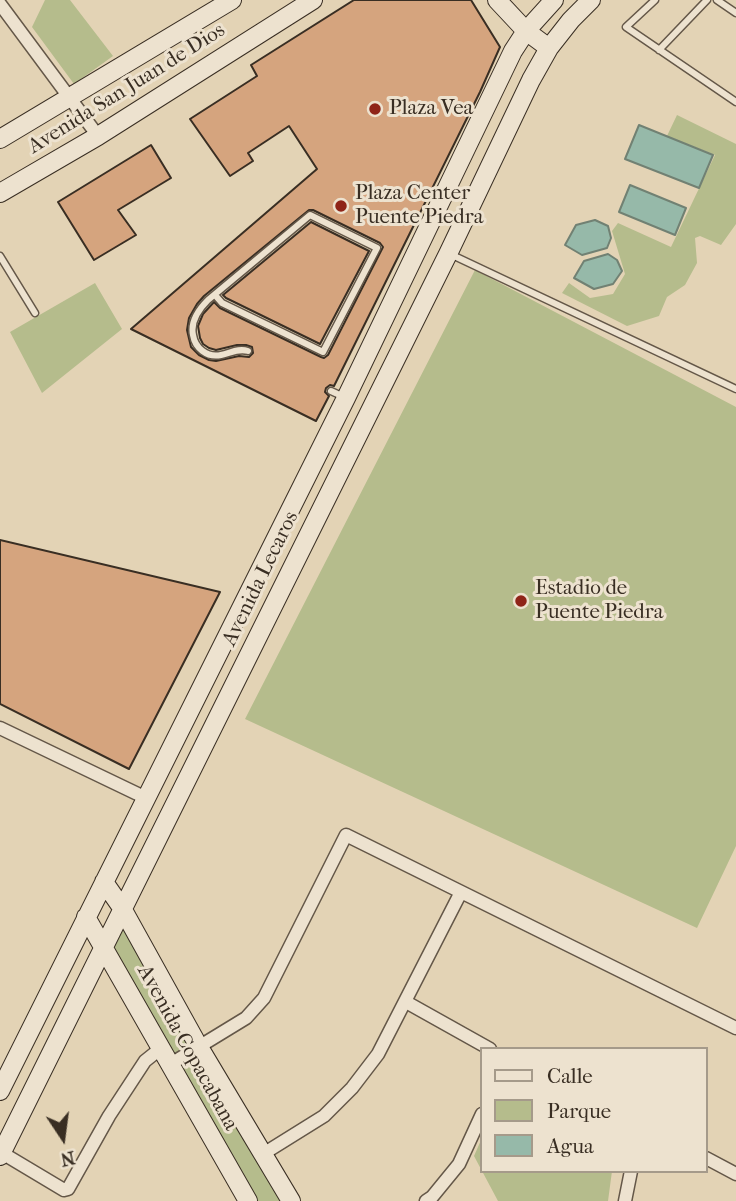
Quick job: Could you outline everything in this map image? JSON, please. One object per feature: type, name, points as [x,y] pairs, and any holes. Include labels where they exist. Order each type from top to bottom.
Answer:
[{"type":"main road","name":"Avenida San Juan de Dios","points":[[0,139],[232,0]]},
{"type":"main road","name":"Avenida San Juan de Dios","points":[[0,193],[98,136],[313,0]]},
{"type":"main road","points":[[497,0],[526,32],[549,48]]},
{"type":"main road","name":"Avenida Lecaros","points":[[0,1091],[146,798],[339,394],[513,51],[554,0]]},
{"type":"main road","name":"Avenida Lecaros","points":[[1,1154],[448,254],[531,80],[549,48],[591,0]]},
{"type":"main road","points":[[104,882],[122,908],[291,1201]]},
{"type":"main road","name":"Avenida Copacabana","points":[[86,918],[247,1201]]},
{"type":"street","points":[[0,4],[98,136]]},
{"type":"street","points":[[0,728],[146,798]]},
{"type":"street","points":[[169,1065],[246,1018],[264,998],[346,835],[736,1028]]},
{"type":"street","points":[[263,1154],[324,1116],[352,1088],[378,1054],[461,892]]},
{"type":"street","points":[[405,1002],[486,1047]]},
{"type":"street","points":[[1,1154],[64,1190],[68,1189],[109,1116],[145,1060],[160,1049]]},
{"type":"street","points":[[431,1200],[459,1164],[480,1118]]},
{"type":"street","points":[[708,1159],[736,1174]]},
{"type":"street","points":[[625,1201],[631,1173]]},
{"type":"lane","points":[[655,0],[626,27],[736,102]]},
{"type":"lane","points":[[659,50],[707,0]]},
{"type":"lane","points":[[717,0],[736,13]]},
{"type":"lane","points":[[215,295],[222,303],[323,352],[377,248],[310,215],[208,300],[196,316],[192,329],[195,344],[200,350],[215,356],[240,349],[248,351]]},
{"type":"lane","points":[[448,254],[736,389]]},
{"type":"lane","points":[[0,256],[35,313]]},
{"type":"green space","points":[[45,0],[70,0],[113,56],[74,84],[32,27]]},
{"type":"green space","points":[[677,115],[736,144],[736,224],[721,245],[700,236],[695,238],[697,263],[685,285],[667,297],[659,316],[627,326],[562,293],[569,283],[590,298],[613,294],[625,274],[612,231],[618,223],[671,247],[715,155],[667,136]]},
{"type":"green space","name":"Estadio de Puente Piedra","points":[[475,270],[736,407],[736,846],[697,928],[245,719]]},
{"type":"green space","points":[[95,283],[122,329],[42,393],[10,332]]},
{"type":"green space","points":[[122,914],[195,1046],[170,1061],[108,946]]},
{"type":"green space","points":[[198,1052],[285,1201],[254,1201],[175,1066]]},
{"type":"green space","points":[[480,1142],[480,1167],[474,1156]]},
{"type":"green space","points":[[483,1173],[612,1173],[608,1201],[498,1201]]},
{"type":"water","points":[[639,125],[713,155],[699,188],[625,159]]},
{"type":"water","points":[[630,185],[686,208],[675,235],[619,212]]},
{"type":"water","points":[[595,220],[608,226],[611,238],[607,248],[582,255],[565,245],[576,225]]},
{"type":"water","points":[[608,254],[617,260],[622,271],[613,284],[594,289],[574,278],[584,261]]},
{"type":"building","points":[[354,0],[471,0],[500,47],[334,386],[326,388],[325,392],[329,396],[316,421],[131,329],[317,169],[289,126],[248,153],[253,161],[230,176],[190,119],[257,76],[251,65]],"holes":[[[309,210],[380,243],[383,247],[328,355],[321,357],[220,308],[214,302],[203,314],[198,326],[203,344],[216,350],[246,345],[252,347],[253,353],[249,357],[239,356],[216,361],[199,355],[191,347],[187,330],[189,318],[197,304]]]},
{"type":"building","points":[[151,145],[171,178],[118,210],[136,235],[94,260],[58,202]]},
{"type":"building","points":[[311,222],[369,251],[320,344],[223,295]]},
{"type":"building","points":[[0,540],[220,592],[129,769],[0,704]]},
{"type":"place","name":"Plaza Vea","points":[[375,109]]},
{"type":"place","name":"Plaza Center Puente Piedra","points":[[341,206]]},
{"type":"place","name":"Estadio de Puente Piedra","points":[[521,601]]}]
